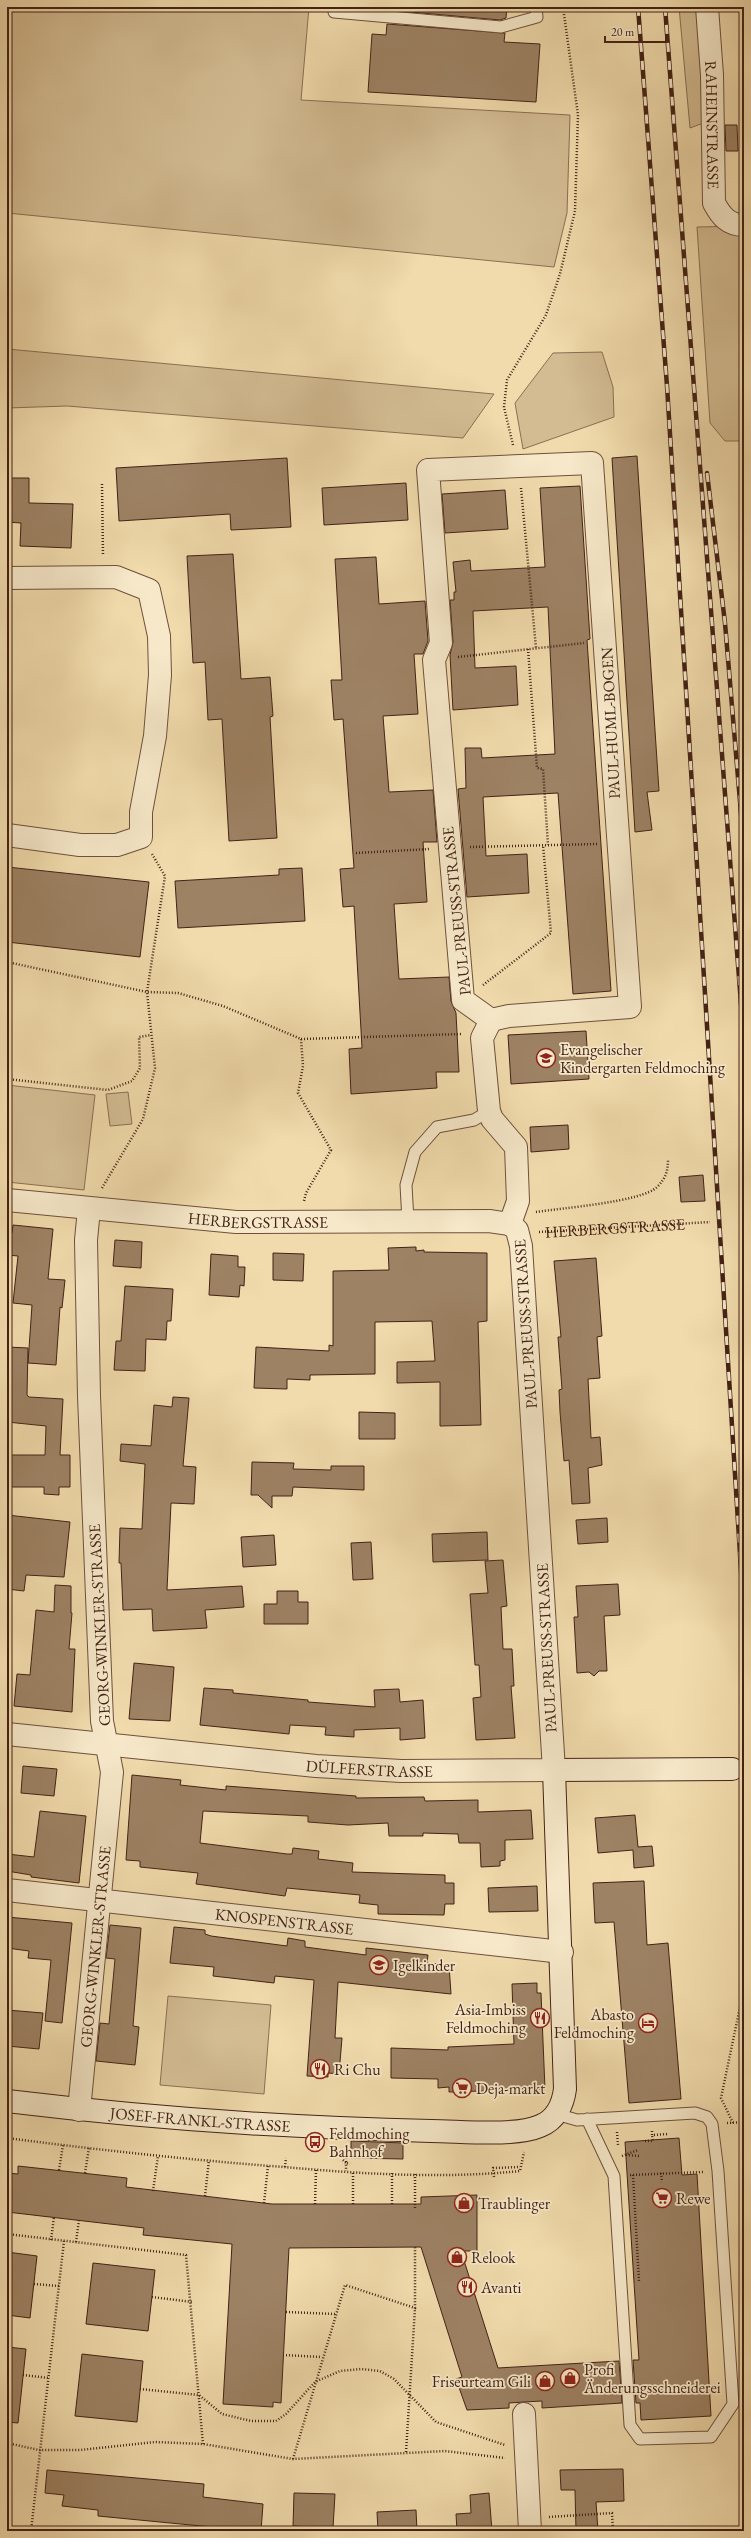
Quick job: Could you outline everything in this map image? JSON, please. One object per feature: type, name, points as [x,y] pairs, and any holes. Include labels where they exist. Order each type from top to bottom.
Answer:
[{"type":"street","name":"RAHEINSTRASSE","points":[[707,7],[712,75],[714,203],[722,218],[737,225],[744,225]]},
{"type":"street","name":"PAUL-HUML-BOGEN","points":[[428,470],[519,467],[592,462],[606,640],[617,843],[630,1007],[508,1016],[487,1029]]},
{"type":"street","name":"PAUL-PREUSS-STRASSE","points":[[428,470],[442,643],[434,660],[448,848],[463,1000],[487,1029],[489,1111],[492,1119],[516,1147],[518,1201],[515,1224],[554,1770],[562,1952],[565,2089],[564,2102],[556,2114]]},
{"type":"street","points":[[7,578],[116,577],[150,590],[159,636],[160,675],[155,736],[141,812],[142,837],[117,845],[80,845],[7,835]]},
{"type":"street","name":"HERBERGSTRASSE","points":[[7,1200],[236,1222],[488,1221],[515,1224]]},
{"type":"street","name":"GEORG-WINKLER-STRASSE","points":[[78,2110],[112,1772],[102,1721],[89,1396],[86,1240],[89,1209]]},
{"type":"street","name":"DÜLFERSTRASSE","points":[[7,1734],[108,1746],[316,1766],[401,1771],[732,1769]]},
{"type":"street","name":"KNOSPENSTRASSE","points":[[7,1890],[562,1952]]},
{"type":"street","name":"JOSEF-FRANKL-STRASSE","points":[[7,2101],[78,2110],[338,2128],[508,2131],[540,2126],[556,2114]]},
{"type":"street","points":[[524,2414],[530,2524]]},
{"type":"lane","points":[[334,7],[334,12],[501,27],[537,17],[536,7]]},
{"type":"lane","points":[[408,1221],[406,1185],[414,1152],[437,1127],[474,1120],[489,1111]]},
{"type":"lane","points":[[556,2114],[577,2120],[587,2119],[695,2114],[709,2118],[714,2131],[718,2171],[732,2404],[712,2438],[640,2438],[630,2425],[614,2176],[587,2119]]},
{"type":"path","points":[[536,648],[519,467],[504,407],[507,380],[546,314],[560,274],[575,211],[578,115],[563,7]]},
{"type":"path","points":[[102,484],[103,577]]},
{"type":"path","points":[[434,660],[606,640]]},
{"type":"path","points":[[528,649],[536,768],[543,770],[548,845]]},
{"type":"path","points":[[89,1209],[143,1119],[155,1068],[147,992],[165,876],[142,837]]},
{"type":"path","points":[[356,853],[448,848],[617,843]]},
{"type":"path","points":[[463,1000],[551,933],[543,845]]},
{"type":"path","points":[[7,962],[147,992],[178,993],[224,1006],[301,1039],[471,1034],[487,1029]]},
{"type":"path","points":[[7,1079],[108,1090],[132,1081],[140,1068],[139,1037],[151,1035]]},
{"type":"path","points":[[299,1222],[306,1193],[331,1150],[298,1093],[303,1066],[301,1039]]},
{"type":"path","points":[[515,1224],[531,1213],[639,1196],[656,1188],[667,1174],[668,1159]]},
{"type":"path","name":"HERBERGSTRASSE","points":[[515,1224],[541,1231],[710,1222]]},
{"type":"path","points":[[744,1988],[721,2098],[733,2122],[744,2122]]},
{"type":"path","points":[[7,2138],[158,2156],[316,2170],[415,2174],[493,2175],[520,2171],[530,2128]]},
{"type":"path","points":[[619,2158],[617,2131],[623,2131]]},
{"type":"path","points":[[645,2141],[653,2141],[652,2135]]},
{"type":"path","points":[[59,2170],[63,2145]]},
{"type":"path","points":[[85,2173],[89,2148]]},
{"type":"path","points":[[346,2171],[348,2164],[348,2149]]},
{"type":"path","points":[[626,2154],[639,2156]]},
{"type":"path","points":[[153,2191],[158,2156]]},
{"type":"path","points":[[285,2167],[286,2158]]},
{"type":"path","points":[[205,2196],[210,2160]]},
{"type":"path","points":[[343,2160],[348,2164]]},
{"type":"path","points":[[264,2203],[268,2166]]},
{"type":"path","points":[[493,2175],[493,2168],[520,2167]]},
{"type":"path","points":[[315,2204],[316,2170]]},
{"type":"path","points":[[639,2281],[633,2175],[718,2171]]},
{"type":"path","points":[[353,2172],[353,2204]]},
{"type":"path","points":[[392,2173],[392,2204]]},
{"type":"path","points":[[661,2173],[662,2182]]},
{"type":"path","points":[[415,2174],[415,2208]]},
{"type":"path","points":[[51,2240],[54,2217]]},
{"type":"path","points":[[76,2242],[79,2220]]},
{"type":"path","points":[[7,2234],[186,2255],[192,2302],[203,2444]]},
{"type":"path","points":[[30,2531],[64,2241]]},
{"type":"path","points":[[406,2452],[415,2308],[415,2247]]},
{"type":"path","points":[[34,2284],[59,2286]]},
{"type":"path","points":[[293,2459],[322,2357],[345,2285],[415,2308]]},
{"type":"path","points":[[152,2297],[192,2302]]},
{"type":"path","points":[[286,2312],[335,2314]]},
{"type":"path","points":[[283,2355],[322,2357]]},
{"type":"path","points":[[140,2389],[199,2395],[222,2414],[251,2421],[276,2421],[286,2414],[315,2382],[340,2371],[361,2369],[380,2371],[394,2379],[436,2422],[526,2456]]},
{"type":"path","points":[[23,2375],[49,2378]]},
{"type":"path","points":[[7,2443],[39,2450],[80,2450],[155,2442],[203,2444],[293,2459],[406,2452],[445,2452],[526,2456]]},
{"type":"path","points":[[530,2524],[612,2513],[613,2531]]},
{"type":"shaded area","points":[[7,7],[309,7],[301,100],[570,115],[567,213],[554,267],[7,213]]},
{"type":"shaded area","points":[[679,7],[713,7],[717,118],[690,128]]},
{"type":"shaded area","points":[[744,226],[744,441],[725,441],[710,423],[697,227]]},
{"type":"shaded area","points":[[7,349],[494,394],[463,438],[67,406],[7,408]]},
{"type":"shaded area","points":[[602,352],[613,387],[614,417],[523,449],[515,403],[553,353]]},
{"type":"shaded area","points":[[7,1085],[95,1095],[84,1190],[7,1182]]},
{"type":"shaded area","points":[[128,1092],[132,1124],[110,1126],[106,1094]]},
{"type":"shaded area","points":[[168,1996],[271,2005],[264,2094],[160,2085]]},
{"type":"building","points":[[388,7],[507,7],[506,18],[500,20],[388,10]]},
{"type":"building","points":[[387,24],[505,33],[504,42],[540,44],[536,102],[368,92],[372,34],[386,35]]},
{"type":"building","points":[[725,125],[737,125],[738,151],[726,151]]},
{"type":"building","points":[[637,456],[659,791],[647,792],[652,830],[635,832],[612,458]]},
{"type":"building","points":[[287,458],[291,527],[231,530],[230,514],[119,521],[116,468]]},
{"type":"building","points":[[7,478],[29,478],[29,503],[73,504],[71,548],[20,546],[21,523],[7,522]]},
{"type":"building","points":[[406,483],[408,520],[324,525],[322,488]]},
{"type":"building","points":[[580,486],[590,639],[587,640],[611,991],[573,994],[558,793],[483,797],[486,856],[527,854],[529,893],[467,897],[458,789],[466,788],[465,748],[481,748],[482,758],[555,754],[548,607],[473,611],[475,668],[516,666],[518,705],[453,710],[450,655],[453,642],[450,600],[454,600],[454,592],[456,592],[453,562],[470,560],[471,571],[545,567],[540,488]]},
{"type":"building","points":[[505,490],[508,529],[445,533],[442,494]]},
{"type":"building","points":[[233,554],[241,679],[270,677],[273,716],[270,717],[277,838],[229,841],[222,719],[208,720],[205,662],[193,663],[187,556]]},
{"type":"building","points":[[376,557],[379,604],[425,601],[428,641],[423,654],[414,654],[418,714],[383,716],[389,792],[433,790],[437,842],[423,842],[427,902],[394,904],[399,979],[449,977],[451,1001],[456,1013],[459,1072],[436,1072],[437,1088],[351,1094],[349,1049],[362,1048],[354,906],[343,907],[340,869],[354,868],[343,719],[334,720],[331,680],[342,680],[335,559]]},
{"type":"building","points":[[7,867],[149,882],[140,957],[7,942]]},
{"type":"building","points":[[302,868],[305,921],[178,928],[175,881],[279,875],[279,869]]},
{"type":"building","points":[[586,1031],[589,1079],[511,1084],[508,1035]]},
{"type":"building","points":[[568,1125],[569,1149],[531,1152],[530,1127]]},
{"type":"building","points":[[703,1175],[705,1201],[681,1202],[679,1177]]},
{"type":"building","points":[[13,1225],[53,1229],[48,1279],[65,1280],[62,1308],[60,1307],[56,1365],[28,1363],[32,1305],[13,1303],[18,1256],[7,1255],[7,1232],[12,1233]]},
{"type":"building","points":[[115,1240],[142,1242],[141,1268],[113,1266]]},
{"type":"building","points":[[416,1247],[416,1251],[424,1250],[424,1252],[487,1253],[487,1321],[478,1322],[481,1425],[440,1426],[440,1382],[397,1383],[397,1362],[435,1361],[432,1321],[375,1322],[375,1374],[310,1375],[310,1380],[287,1379],[287,1389],[254,1388],[256,1347],[329,1351],[329,1345],[333,1346],[333,1271],[389,1270],[388,1248]]},
{"type":"building","points":[[273,1253],[304,1254],[303,1281],[273,1280]]},
{"type":"building","points":[[211,1254],[238,1256],[238,1267],[245,1267],[244,1286],[240,1285],[239,1297],[209,1295]]},
{"type":"building","points":[[596,1258],[602,1336],[597,1337],[600,1378],[588,1379],[591,1438],[600,1437],[602,1465],[588,1468],[590,1503],[572,1504],[569,1460],[564,1461],[560,1412],[559,1390],[562,1389],[558,1337],[561,1337],[554,1261]]},
{"type":"building","points":[[125,1286],[173,1289],[171,1321],[167,1321],[166,1340],[146,1339],[145,1371],[114,1370],[116,1341],[121,1341]]},
{"type":"building","points":[[7,1347],[28,1348],[27,1395],[29,1397],[63,1399],[60,1455],[70,1455],[70,1487],[59,1487],[59,1495],[44,1494],[44,1487],[7,1487],[7,1455],[45,1455],[46,1426],[7,1422]]},
{"type":"building","points":[[173,1397],[189,1398],[183,1466],[196,1467],[194,1504],[171,1503],[167,1590],[242,1586],[244,1607],[205,1610],[207,1628],[153,1631],[152,1609],[123,1610],[121,1563],[119,1563],[120,1528],[142,1529],[145,1464],[120,1461],[121,1444],[151,1446],[154,1405],[172,1407]]},
{"type":"building","points":[[359,1412],[395,1413],[395,1439],[359,1439]]},
{"type":"building","points":[[252,1462],[294,1463],[293,1469],[331,1470],[331,1466],[364,1466],[364,1490],[293,1487],[292,1496],[272,1496],[272,1508],[258,1495],[251,1495]]},
{"type":"building","points":[[7,1515],[70,1522],[64,1577],[26,1575],[24,1591],[7,1589]]},
{"type":"building","points":[[607,1518],[608,1542],[578,1544],[576,1520]]},
{"type":"building","points":[[487,1532],[488,1560],[433,1562],[432,1534]]},
{"type":"building","points":[[274,1535],[276,1565],[243,1567],[241,1537]]},
{"type":"building","points":[[371,1542],[373,1579],[353,1580],[351,1543]]},
{"type":"building","points":[[503,1560],[507,1606],[501,1607],[503,1649],[512,1649],[514,1686],[511,1686],[515,1738],[476,1740],[473,1698],[481,1697],[479,1665],[475,1665],[470,1594],[488,1593],[485,1561]]},
{"type":"building","points":[[618,1584],[620,1615],[604,1616],[607,1671],[599,1671],[594,1676],[589,1672],[577,1673],[574,1617],[578,1617],[576,1586]]},
{"type":"building","points":[[55,1585],[71,1586],[72,1613],[69,1649],[75,1649],[72,1712],[14,1706],[17,1674],[30,1675],[36,1610],[54,1612]]},
{"type":"building","points":[[277,1591],[298,1591],[298,1602],[308,1602],[308,1624],[264,1624],[264,1604],[277,1604]]},
{"type":"building","points":[[134,1663],[174,1667],[170,1721],[129,1719]]},
{"type":"building","points":[[204,1688],[233,1690],[233,1693],[308,1700],[308,1702],[375,1707],[374,1690],[399,1689],[400,1702],[423,1700],[425,1738],[400,1740],[400,1728],[354,1730],[354,1737],[325,1735],[326,1727],[290,1725],[289,1734],[200,1725]]},
{"type":"building","points":[[23,1766],[57,1769],[54,1796],[21,1793]]},
{"type":"building","points":[[132,1775],[181,1780],[180,1785],[226,1790],[226,1786],[356,1796],[356,1798],[424,1797],[425,1801],[478,1800],[478,1812],[531,1810],[533,1839],[505,1840],[505,1860],[500,1861],[500,1866],[481,1867],[480,1843],[459,1843],[458,1834],[423,1833],[423,1836],[389,1836],[388,1823],[348,1825],[308,1822],[308,1816],[203,1811],[200,1843],[287,1854],[292,1854],[293,1848],[319,1851],[318,1859],[353,1863],[352,1872],[445,1875],[445,1883],[454,1883],[454,1904],[445,1904],[444,1915],[378,1914],[378,1905],[359,1903],[360,1895],[287,1888],[285,1896],[196,1884],[198,1873],[140,1867],[140,1861],[126,1860]]},
{"type":"building","points":[[40,1811],[86,1816],[79,1883],[31,1877],[31,1875],[7,1871],[7,1854],[34,1857]]},
{"type":"building","points":[[635,1815],[638,1847],[652,1846],[654,1866],[634,1868],[633,1850],[598,1853],[595,1818]]},
{"type":"building","name":"Abasto Feldmoching","points":[[644,1881],[647,1945],[668,1943],[681,2099],[629,2103],[614,1922],[595,1923],[593,1883]]},
{"type":"building","points":[[537,1886],[538,1911],[489,1912],[488,1888]]},
{"type":"building","points":[[7,1917],[72,1923],[62,2023],[45,2021],[51,1960],[28,1958],[29,1951],[7,1948]]},
{"type":"building","points":[[110,1925],[141,1928],[133,2026],[139,2027],[135,2065],[96,2061],[100,2023],[109,2024],[115,1959],[106,1958]]},
{"type":"building","points":[[174,1927],[205,1930],[205,1934],[211,1936],[287,1946],[288,1938],[305,1941],[305,1947],[366,1955],[366,1948],[428,1955],[427,1963],[449,1965],[451,1994],[338,1982],[335,2038],[342,2038],[339,2074],[328,2073],[328,2077],[307,2076],[314,1980],[275,1976],[274,1983],[213,1976],[214,1967],[170,1963]]},
{"type":"building","points":[[537,1983],[537,1993],[541,1993],[545,2089],[449,2092],[449,2087],[438,2088],[438,2079],[391,2078],[391,2048],[448,2050],[448,2047],[514,2044],[512,1984]]},
{"type":"building","points":[[7,2010],[43,2013],[39,2049],[7,2046]]},
{"type":"building","points":[[679,2138],[682,2175],[697,2174],[711,2416],[641,2420],[640,2403],[636,2403],[633,2360],[639,2360],[625,2142]]},
{"type":"building","points":[[351,2141],[403,2143],[403,2159],[351,2158]]},
{"type":"building","points":[[18,2166],[127,2178],[126,2187],[272,2204],[421,2204],[421,2197],[477,2195],[477,2251],[461,2251],[498,2368],[619,2361],[622,2403],[542,2408],[542,2401],[509,2403],[509,2408],[467,2410],[456,2379],[462,2377],[421,2247],[289,2248],[281,2403],[273,2402],[273,2407],[223,2404],[232,2244],[143,2235],[144,2228],[7,2212],[7,2173],[18,2174]]},
{"type":"building","points":[[7,2252],[37,2256],[30,2318],[7,2315]]},
{"type":"building","points":[[93,2263],[155,2270],[148,2331],[86,2324]]},
{"type":"building","points":[[7,2347],[26,2349],[18,2423],[7,2422]]},
{"type":"building","points":[[82,2354],[143,2361],[137,2422],[75,2416]]},
{"type":"building","points":[[623,2469],[624,2501],[596,2502],[598,2531],[576,2531],[575,2490],[561,2490],[560,2470]]},
{"type":"building","points":[[47,2470],[204,2484],[203,2497],[263,2504],[261,2531],[222,2531],[222,2528],[98,2516],[98,2510],[62,2506],[64,2495],[45,2493]]},
{"type":"building","points":[[294,2493],[335,2494],[333,2528],[293,2526]]},
{"type":"building","points":[[489,2493],[492,2531],[457,2531],[456,2514],[471,2513],[470,2495]]},
{"type":"building","points":[[416,2510],[417,2531],[378,2531],[377,2512]]},
{"type":"railway","points":[[638,7],[667,386],[744,1618]]},
{"type":"railway","points":[[665,7],[744,1043]]},
{"type":"railway","points":[[707,473],[725,623],[744,849]]},
{"type":"place","name":"Evangelischer Kindergarten Feldmoching","points":[[546,1058]]},
{"type":"place","name":"Igelkinder","points":[[379,1965]]},
{"type":"place","name":"Asia-Imbiss Feldmoching","points":[[540,2018]]},
{"type":"place","name":"Abasto Feldmoching","points":[[648,2023]]},
{"type":"place","name":"Ri Chu","points":[[320,2069]]},
{"type":"place","name":"Deja-markt","points":[[462,2088]]},
{"type":"place","name":"Feldmoching Bahnhof","points":[[315,2142]]},
{"type":"place","name":"Rewe","points":[[662,2198]]},
{"type":"place","name":"Traublinger","points":[[464,2203]]},
{"type":"place","name":"Relook","points":[[457,2257]]},
{"type":"place","name":"Avanti","points":[[467,2287]]},
{"type":"place","name":"Profi Änderungsschneiderei","points":[[570,2378]]},
{"type":"place","name":"Friseurteam Gili","points":[[545,2381]]}]
